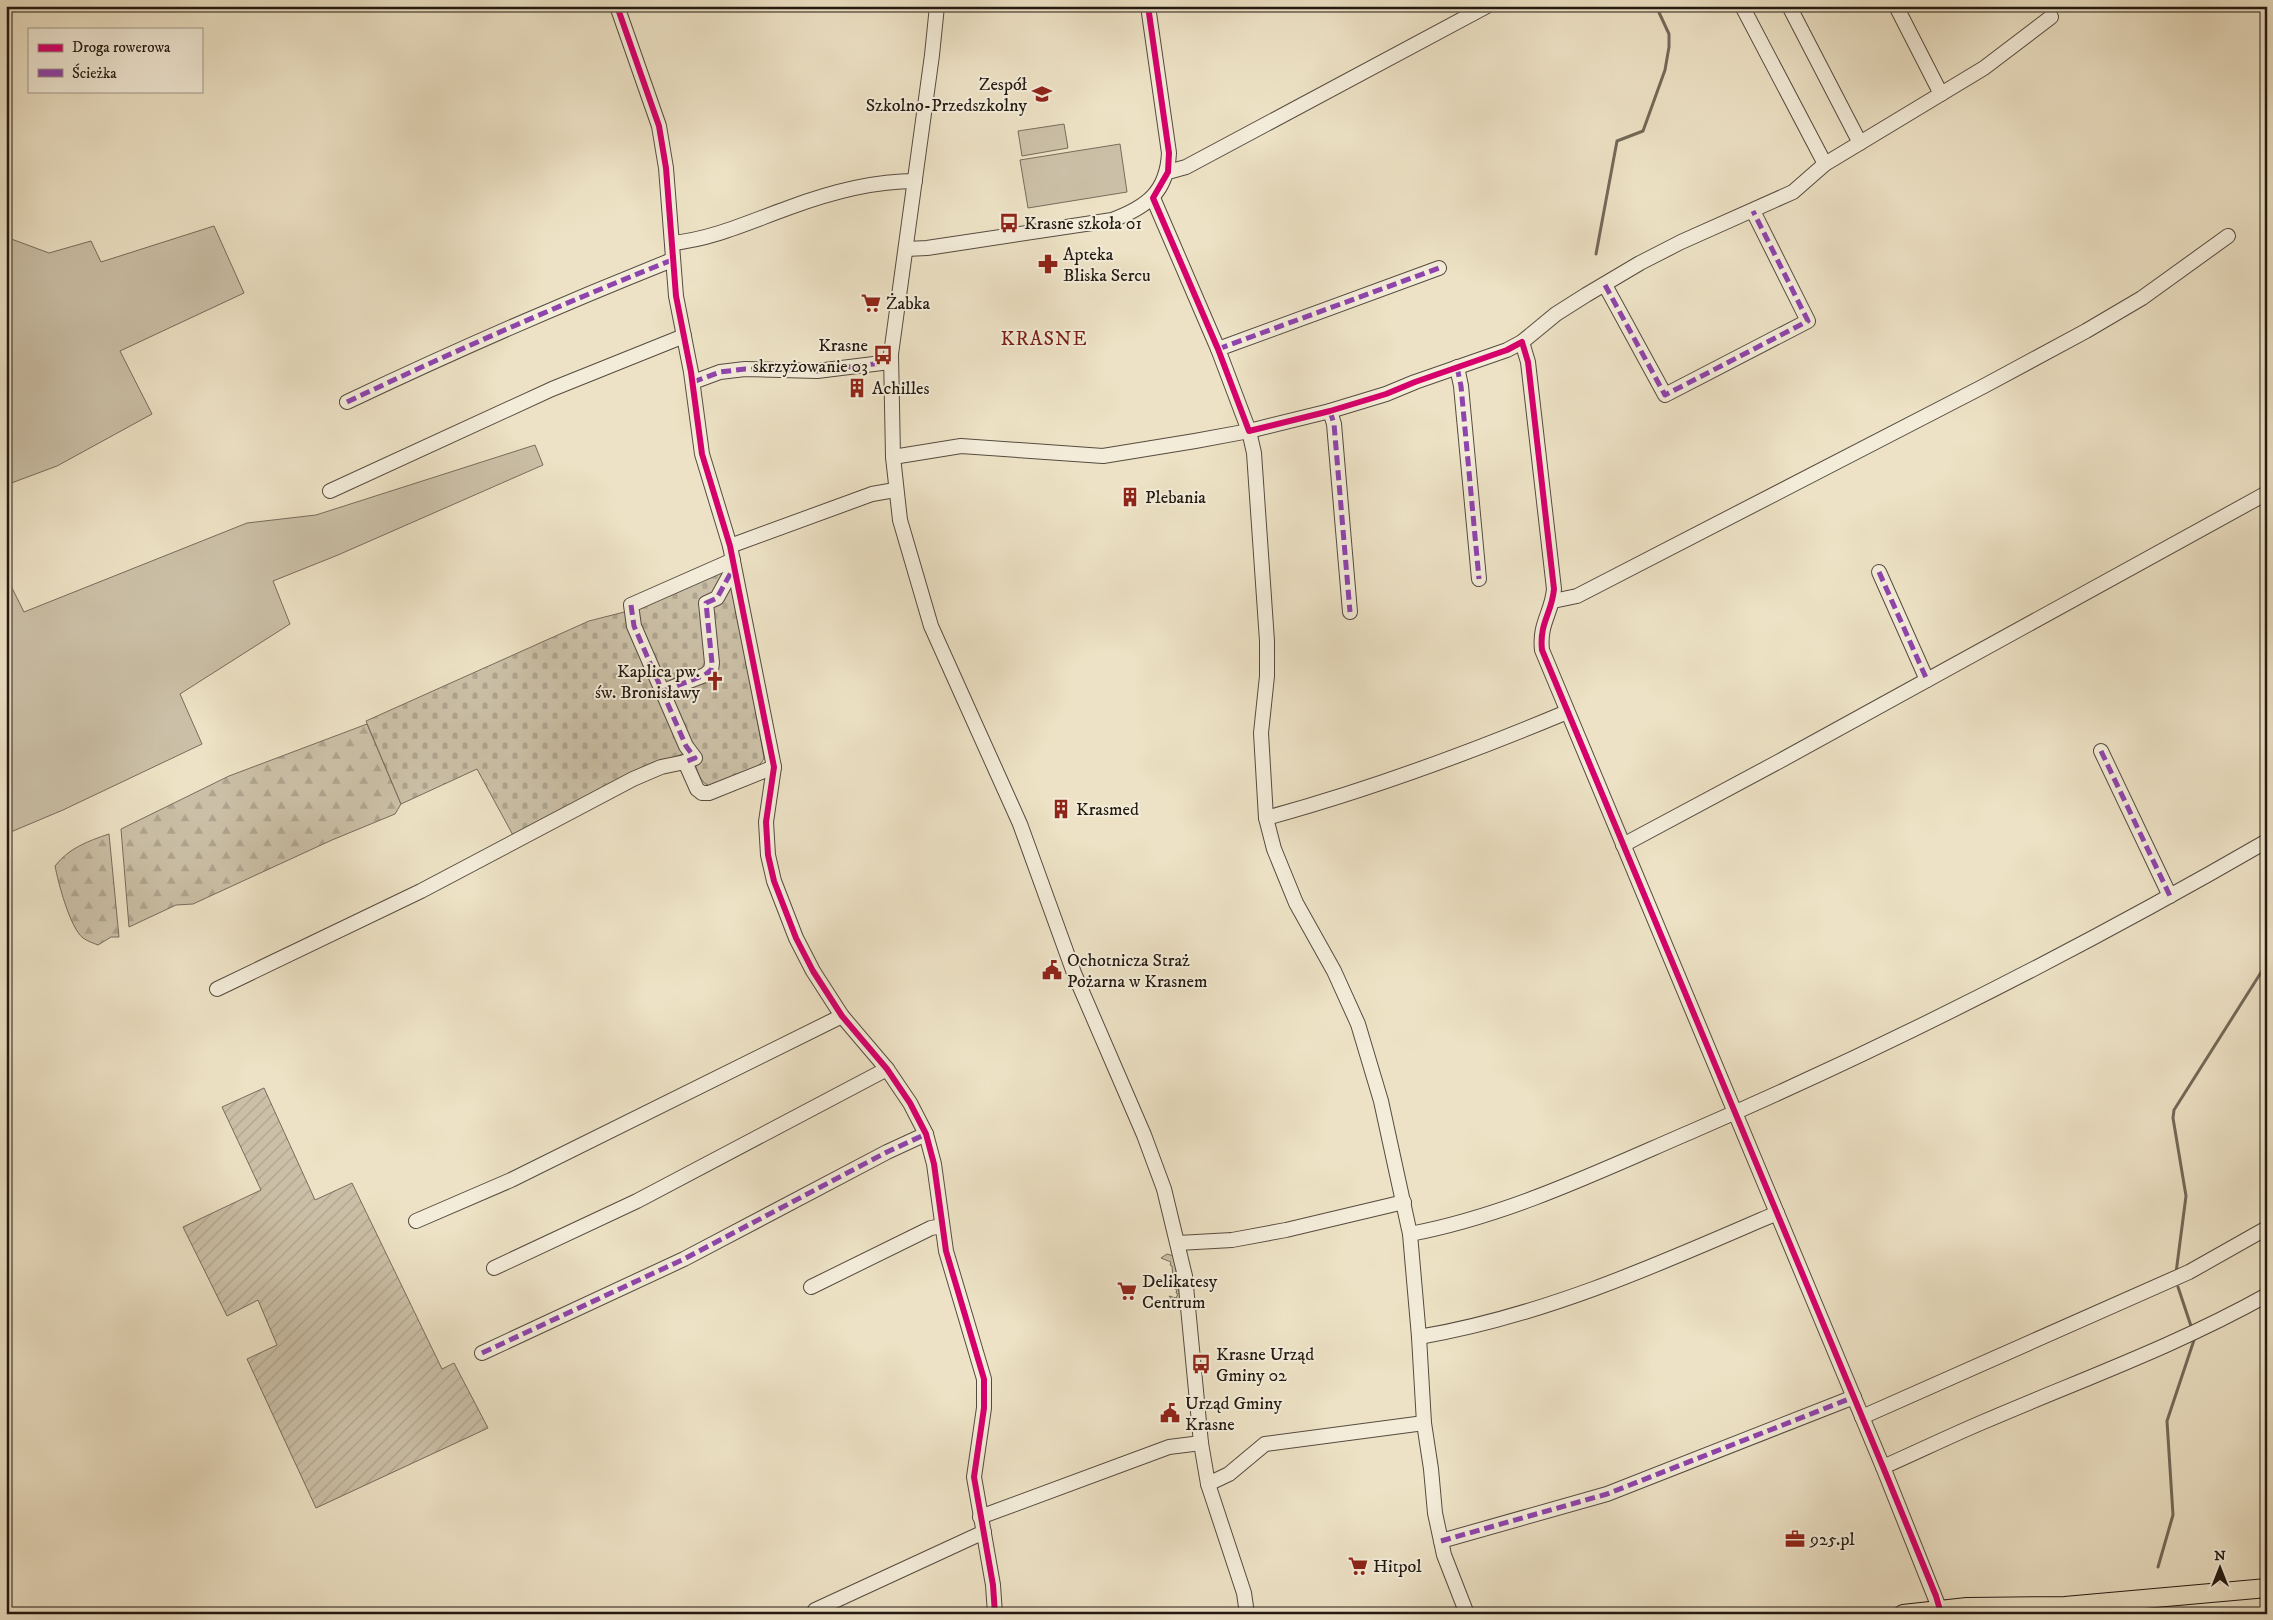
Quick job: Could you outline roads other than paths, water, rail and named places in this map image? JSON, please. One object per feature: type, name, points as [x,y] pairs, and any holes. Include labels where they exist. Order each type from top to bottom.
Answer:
[{"type":"main road","points":[[1902,1614],[1940,1612],[1967,1607],[2065,1606],[2267,1588]]},
{"type":"main road","points":[[2020,1614],[2065,1606]]},
{"type":"street","points":[[617,6],[659,126],[666,168],[672,260],[693,382],[702,454],[733,558],[774,767],[766,822],[768,855],[774,881],[796,938],[813,971],[842,1016],[887,1069],[910,1103],[926,1134],[934,1164],[946,1251],[984,1379],[984,1408],[974,1477],[993,1585],[995,1614]]},
{"type":"street","points":[[937,6],[890,362],[895,490],[900,520],[931,626],[1020,824],[1074,973],[1156,1165],[1178,1243],[1185,1276],[1201,1443],[1208,1484],[1244,1593],[1247,1614]]},
{"type":"street","points":[[906,249],[927,248],[1112,220],[1130,213],[1153,198],[1168,172],[1169,153],[1148,6]]},
{"type":"street","points":[[1168,172],[1186,167],[1487,6]]},
{"type":"street","points":[[1742,6],[1824,164]]},
{"type":"street","points":[[1789,6],[1860,143]]},
{"type":"street","points":[[1896,6],[1942,94]]},
{"type":"street","points":[[893,457],[961,446],[1103,456],[1249,431],[1330,411],[1386,394],[1457,366],[1507,350],[1522,342],[1556,314],[1605,284],[1681,242],[1793,192],[1824,164],[1984,68],[2051,17]]},
{"type":"street","points":[[672,243],[694,241],[715,236],[791,207],[842,192],[888,181],[915,181]]},
{"type":"street","points":[[1153,198],[1218,349],[1249,431],[1254,453],[1267,641],[1267,676],[1260,733],[1266,818],[1274,849],[1296,903],[1334,972],[1358,1024],[1382,1101],[1410,1234],[1424,1423],[1435,1513],[1444,1555],[1467,1614]]},
{"type":"street","points":[[1605,284],[1665,395],[1808,321],[1753,211]]},
{"type":"street","points":[[1553,601],[1577,596],[2000,378],[2142,298],[2228,236]]},
{"type":"street","points":[[347,402],[468,345],[672,260]]},
{"type":"street","points":[[1218,349],[1439,268]]},
{"type":"street","points":[[330,491],[552,389],[684,336]]},
{"type":"street","points":[[1522,342],[1528,362],[1554,589],[1553,601],[1540,636],[1542,650],[1883,1467],[1940,1612]]},
{"type":"street","points":[[693,382],[720,372],[745,369],[817,371],[890,362]]},
{"type":"street","points":[[1457,366],[1461,386],[1479,579]]},
{"type":"street","points":[[1330,411],[1334,424],[1350,612]]},
{"type":"street","points":[[217,989],[421,891],[633,779],[660,767],[686,762],[695,758],[686,746],[634,626],[631,605],[872,494],[895,490]]},
{"type":"street","points":[[1623,845],[2267,493]]},
{"type":"street","points":[[663,690],[705,675],[711,670],[712,663],[706,603],[718,598],[733,558]]},
{"type":"street","points":[[1879,572],[1927,680]]},
{"type":"street","points":[[1266,818],[1330,800],[1488,745],[1567,712]]},
{"type":"street","points":[[2101,751],[2170,896]]},
{"type":"street","points":[[686,762],[697,789],[702,793],[709,793],[774,767]]},
{"type":"street","points":[[1410,1234],[1431,1230],[1546,1195],[1735,1112],[1936,1019],[2170,896],[2267,841]]},
{"type":"street","points":[[416,1221],[511,1180],[842,1016]]},
{"type":"street","points":[[494,1268],[637,1201],[887,1069]]},
{"type":"street","points":[[482,1353],[684,1259],[887,1152],[926,1134]]},
{"type":"street","points":[[1178,1243],[1232,1240],[1268,1234],[1404,1202]]},
{"type":"street","points":[[1419,1337],[1444,1333],[1514,1315],[1573,1297],[1777,1213]]},
{"type":"street","points":[[810,1286],[931,1228],[942,1226]]},
{"type":"street","points":[[1862,1417],[2189,1272],[2267,1228]]},
{"type":"street","points":[[1883,1467],[1983,1422],[2102,1374],[2183,1337],[2267,1295]]},
{"type":"street","points":[[1441,1541],[1608,1494],[1854,1398]]},
{"type":"street","points":[[1208,1484],[1229,1474],[1265,1444],[1424,1423]]},
{"type":"street","points":[[980,1517],[1169,1447],[1201,1443]]},
{"type":"street","points":[[814,1610],[984,1532]]},
{"type":"waterway","points":[[1596,254],[1617,141],[1643,131],[1665,70],[1669,34],[1656,6]]},
{"type":"waterway","points":[[2176,1273],[2186,1196],[2173,1118],[2174,1110],[2267,963]]},
{"type":"waterway","points":[[2178,1287],[2192,1329]]},
{"type":"waterway","points":[[2158,1567],[2173,1515],[2167,1421],[2194,1340]]},
{"type":"place","name":"Zespół Szkolno-Przedszkolny","points":[[1042,94]]},
{"type":"place","name":"Krasne szkoła 01","points":[[1009,223]]},
{"type":"place","name":"Apteka Bliska Sercu","points":[[1048,264]]},
{"type":"place","name":"Żabka","points":[[871,303]]},
{"type":"place","name":"Krasne skrzyżowanie 03","points":[[883,355]]},
{"type":"place","name":"Achilles","points":[[857,388]]},
{"type":"place","name":"Plebania","points":[[1130,497]]},
{"type":"place","name":"Kaplica pw. św. Bronisławy","points":[[715,681]]},
{"type":"place","name":"Krasmed","points":[[1061,809]]},
{"type":"place","name":"Ochotnicza Straż Pożarna w Krasnem","points":[[1052,970]]},
{"type":"place","name":"Delikatesy Centrum","points":[[1127,1291]]},
{"type":"place","name":"Krasne Urząd Gminy 02","points":[[1201,1364]]},
{"type":"place","name":"Urząd Gminy Krasne","points":[[1170,1413]]},
{"type":"place","name":"925.pl","points":[[1795,1539]]},
{"type":"place","name":"Hitpol","points":[[1358,1566]]},
{"type":"district","name":"KRASNE","points":[[1044,338]]}]
